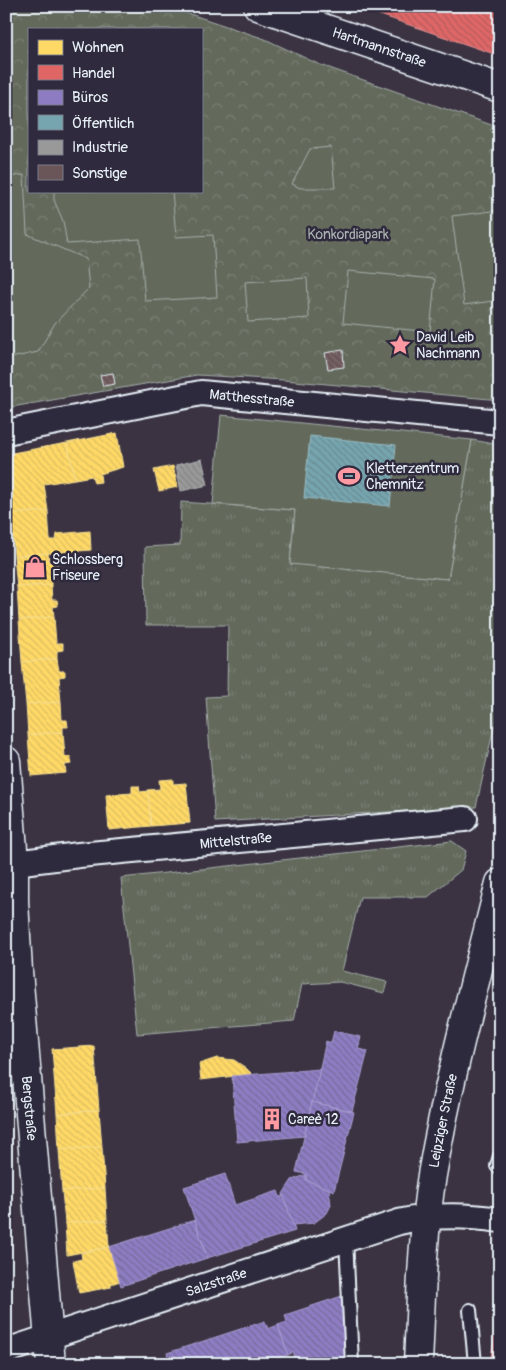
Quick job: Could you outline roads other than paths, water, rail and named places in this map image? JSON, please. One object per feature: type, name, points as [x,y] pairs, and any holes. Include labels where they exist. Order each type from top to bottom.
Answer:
[{"type":"main road","name":"Hartmannstraße","points":[[258,6],[500,88]]},
{"type":"main road","name":"Bergstraße","points":[[6,762],[10,863],[14,901],[13,997],[51,1364]]},
{"type":"main road","name":"Leipziger Straße","points":[[418,1364],[427,1215],[444,1118],[500,883]]},
{"type":"street","name":"Matthesstraße","points":[[6,432],[201,393],[500,422]]},
{"type":"street","name":"Mittelstraße","points":[[10,863],[465,819]]},
{"type":"street","name":"Salzstraße","points":[[6,1350],[399,1222],[427,1215],[472,1216],[500,1220]]},
{"type":"lane","points":[[346,1239],[352,1364]]},
{"type":"lane","points":[[470,1310],[475,1364]]},
{"type":"place","name":"David Leib Nachmann","points":[[400,345]]},
{"type":"place","name":"Kletterzentrum Chemnitz","points":[[349,476]]},
{"type":"place","name":"Schlossberg Friseure","points":[[35,567]]},
{"type":"place","name":"Careè 12","points":[[272,1119]]},
{"type":"park label","name":"Konkordiapark","points":[[348,234]]}]
